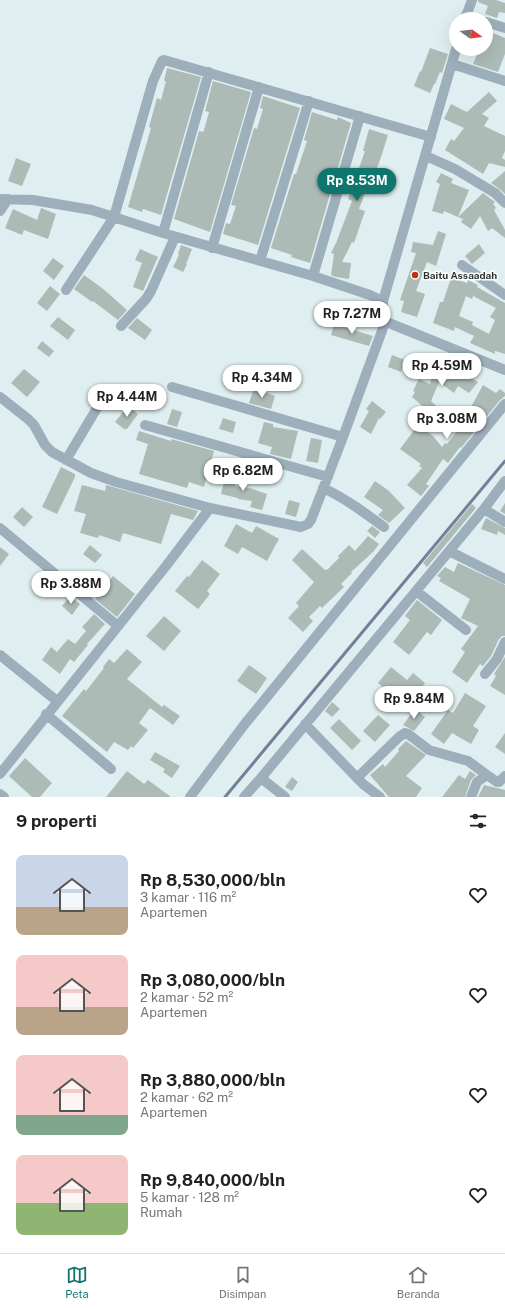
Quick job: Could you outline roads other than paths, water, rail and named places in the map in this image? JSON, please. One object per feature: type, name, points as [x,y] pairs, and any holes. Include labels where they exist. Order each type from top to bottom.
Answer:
[{"type":"street","points":[[468,12],[472,0]]},
{"type":"street","points":[[493,24],[505,28]]},
{"type":"street","points":[[0,397],[34,425],[45,445],[52,452],[91,473],[210,508],[301,527],[308,524],[328,477],[383,328],[383,301],[454,56]]},
{"type":"street","points":[[66,290],[114,217],[153,81],[162,61],[166,59],[431,137]]},
{"type":"street","points":[[452,64],[505,81]]},
{"type":"street","points":[[163,233],[210,72]]},
{"type":"street","points":[[212,248],[259,87]]},
{"type":"street","points":[[260,261],[309,101]]},
{"type":"street","points":[[313,276],[360,116]]},
{"type":"street","points":[[426,156],[455,169],[495,193],[505,203]]},
{"type":"street","points":[[0,211],[4,199],[55,202],[92,210],[175,237],[313,276],[383,301]]},
{"type":"street","points":[[121,326],[146,299],[151,291],[175,237]]},
{"type":"street","points":[[462,265],[505,295]]},
{"type":"street","points":[[384,321],[505,370]]},
{"type":"street","points":[[172,387],[343,437]]},
{"type":"street","points":[[66,460],[103,398],[114,405]]},
{"type":"street","points":[[190,797],[244,725],[505,404]]},
{"type":"street","points":[[145,425],[328,477]]},
{"type":"street","points":[[244,797],[484,509],[505,481]]},
{"type":"street","points":[[323,488],[350,503],[384,527]]},
{"type":"street","points":[[0,774],[46,714],[166,566],[210,508]]},
{"type":"street","points":[[484,509],[505,522]]},
{"type":"street","points":[[0,528],[118,626]]},
{"type":"street","points":[[449,551],[505,579]]},
{"type":"street","points":[[416,591],[466,630]]},
{"type":"street","points":[[485,674],[497,659],[505,642]]},
{"type":"street","points":[[0,655],[58,701]]},
{"type":"street","points":[[46,714],[111,769]]},
{"type":"street","points":[[305,724],[357,778],[380,797]]},
{"type":"street","points":[[357,778],[405,733],[429,750],[468,761],[497,782],[505,776]]},
{"type":"street","points":[[471,797],[477,782],[486,775]]},
{"type":"street","points":[[261,778],[285,797]]},
{"type":"street","points":[[0,794],[4,797]]},
{"type":"waterway","points":[[225,797],[505,461]]},
{"type":"place","name":"Baitu Assaadah","points":[[415,275]]}]
